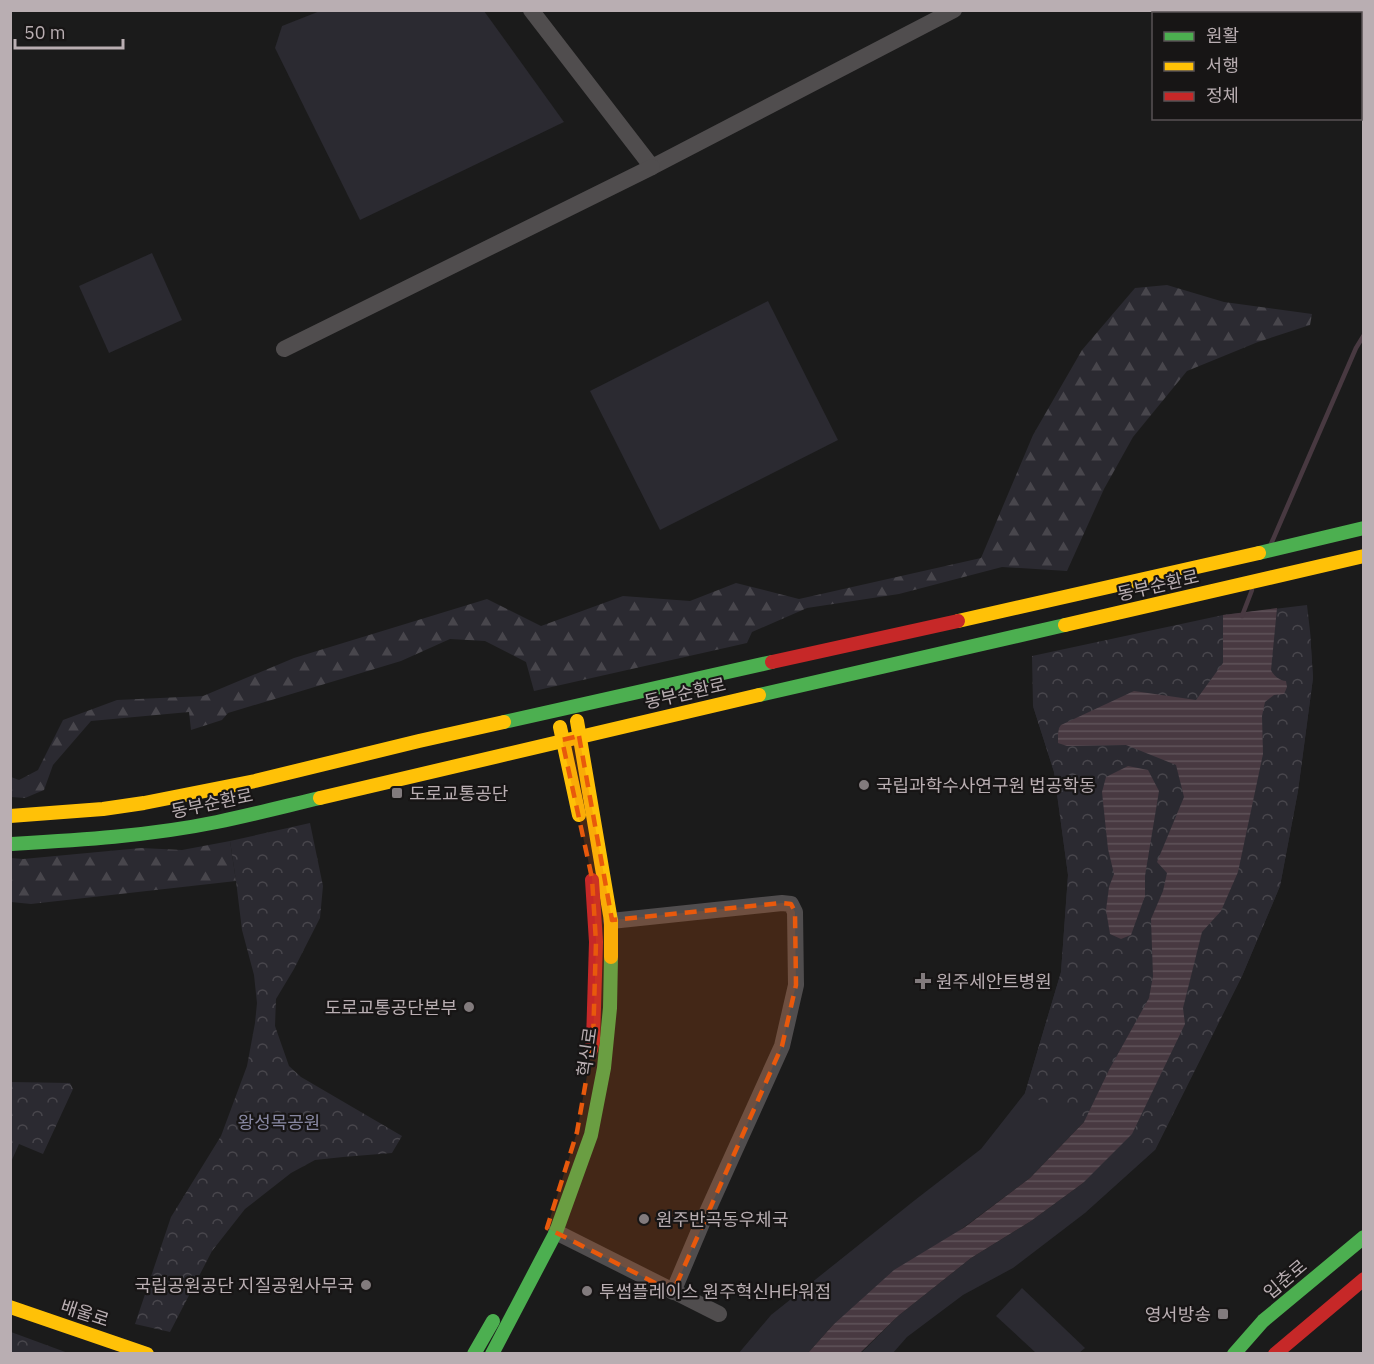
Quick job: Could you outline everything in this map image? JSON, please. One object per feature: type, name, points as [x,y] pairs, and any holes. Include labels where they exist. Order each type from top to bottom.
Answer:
[{"type":"street","points":[[531,10],[651,167]]},
{"type":"street","points":[[284,350],[651,167],[954,10]]},
{"type":"street","name":"동부순환로","points":[[10,816],[103,809],[175,798],[255,781],[419,741],[1215,564],[1364,528]]},
{"type":"street","name":"동부순환로","points":[[10,844],[177,830],[1364,556]]},
{"type":"street","name":"혁신로","points":[[492,1353],[552,1230],[591,1136],[604,1068],[610,1008],[611,921],[574,706]]},
{"type":"street","name":"혁신로","points":[[557,711],[592,878],[596,942],[593,1041],[588,1064]]},
{"type":"street","points":[[611,921],[782,903],[791,904],[795,912],[796,985],[783,1046],[673,1292]]},
{"type":"street","name":"혁신로","points":[[474,1353],[552,1230],[574,1143]]},
{"type":"street","points":[[552,1230],[719,1314]]},
{"type":"street","name":"입춘로","points":[[1234,1353],[1263,1321],[1364,1237]]},
{"type":"street","points":[[1275,1353],[1364,1279]]},
{"type":"street","name":"배울로","points":[[10,1308],[147,1353]]},
{"type":"highlighted area","points":[[579,736],[612,920],[782,903],[791,904],[795,912],[796,985],[782,1046],[673,1292],[547,1228],[577,1132],[593,1041],[596,942],[592,878],[562,740]]},
{"type":"green space","points":[[320,11],[484,11],[564,122],[360,220],[275,48],[282,26]]},
{"type":"green space","points":[[152,253],[182,320],[109,353],[79,286]]},
{"type":"green space","points":[[1167,285],[1224,302],[1312,314],[1310,325],[1258,342],[1187,371],[1133,437],[1104,489],[1067,571],[1002,567],[899,594],[807,608],[752,632],[747,643],[534,691],[526,662],[485,641],[450,639],[401,661],[228,713],[222,720],[191,730],[189,712],[91,721],[53,765],[44,790],[25,798],[11,797],[11,777],[19,780],[38,770],[63,720],[117,700],[203,696],[294,658],[487,599],[541,626],[623,596],[690,601],[736,583],[799,599],[981,558],[1033,435],[1082,350],[1135,288]]},
{"type":"green space","points":[[768,301],[838,440],[660,530],[590,391]]},
{"type":"green space","points":[[1307,605],[1313,678],[1298,791],[1280,886],[1242,976],[1155,1150],[1084,1122],[1025,1093],[1061,972],[1068,875],[1054,772],[1033,706],[1032,656],[1223,615]]},
{"type":"green space","points":[[1310,631],[1313,678],[1298,791],[1280,886],[1242,976],[1155,1150],[1085,1213],[1013,1268],[963,1295],[907,1337],[893,1353],[860,1354],[898,1316],[971,1258],[1031,1221],[1083,1183]]},
{"type":"green space","points":[[1033,706],[1067,746],[1084,1122],[1030,1178],[833,1325],[808,1353],[738,1354],[771,1315],[981,1149],[1025,1093],[1061,972],[1068,875],[1054,772]]},
{"type":"green space","name":"왕성목공원","points":[[310,823],[323,886],[320,918],[276,999],[275,1026],[289,1066],[301,1077],[402,1136],[392,1153],[315,1160],[291,1173],[245,1209],[212,1251],[170,1332],[135,1324],[171,1217],[221,1136],[247,1066],[257,1003],[254,975],[242,930],[230,841]]},
{"type":"green space","points":[[230,841],[236,881],[31,904],[11,902],[11,858],[23,859],[141,848],[182,850]]},
{"type":"green space","points":[[11,1082],[70,1083],[73,1089],[43,1154],[19,1144],[11,1162]]},
{"type":"green space","points":[[1022,1288],[1085,1348],[1079,1353],[1036,1353],[996,1316]]},
{"type":"green space","points":[[11,1332],[68,1353],[11,1353]]},
{"type":"shaded area","points":[[1277,608],[1271,670],[1281,680],[1286,681],[1287,687],[1284,694],[1274,695],[1265,702],[1262,716],[1263,754],[1238,872],[1221,911],[1202,932],[1183,1008],[1185,1024],[1132,1134],[1083,1183],[1031,1221],[971,1258],[898,1316],[860,1353],[808,1353],[833,1325],[894,1270],[965,1227],[1030,1178],[1084,1122],[1109,1070],[1149,998],[1153,976],[1151,919],[1163,891],[1167,873],[1157,862],[1184,797],[1176,765],[1126,745],[1067,746],[1058,743],[1059,728],[1061,725],[1134,691],[1196,700],[1223,663],[1223,615]]},
{"type":"shaded area","points":[[1128,766],[1148,770],[1159,791],[1145,876],[1145,896],[1131,935],[1121,939],[1110,934],[1106,910],[1109,887],[1114,874],[1108,849],[1102,792],[1106,777]]},
{"type":"waterway","points":[[1271,544],[1356,348],[1364,335]]},
{"type":"waterway","points":[[1242,616],[1252,590]]},
{"type":"traffic: fast","points":[[1259,553],[1364,528]]},
{"type":"traffic: fast","points":[[759,695],[1065,625]]},
{"type":"traffic: fast","points":[[504,722],[772,662]]},
{"type":"traffic: fast","points":[[10,844],[166,831],[320,798]]},
{"type":"traffic: fast","points":[[492,1354],[556,1232],[591,1135],[604,1068],[610,1008],[611,957]]},
{"type":"traffic: fast","points":[[1234,1354],[1263,1321],[1364,1237]]},
{"type":"traffic: fast","points":[[474,1354],[493,1321]]},
{"type":"traffic: slow","points":[[958,621],[1259,553]]},
{"type":"traffic: slow","points":[[1065,625],[1364,556]]},
{"type":"traffic: slow","points":[[320,798],[759,695]]},
{"type":"traffic: slow","points":[[577,721],[611,921],[611,957]]},
{"type":"traffic: slow","points":[[10,816],[103,809],[144,803],[255,781],[504,722]]},
{"type":"traffic: slow","points":[[560,727],[579,815]]},
{"type":"traffic: slow","points":[[10,1307],[147,1354]]},
{"type":"traffic: jam","points":[[772,662],[958,621]]},
{"type":"traffic: jam","points":[[591,1050],[596,942],[592,880]]},
{"type":"traffic: jam","points":[[1275,1354],[1364,1279]]},
{"type":"place","name":"국립과학수사연구원 법공학동","points":[[864,785]]},
{"type":"place","name":"도로교통공단","points":[[397,793]]},
{"type":"place","name":"원주세안트병원","points":[[923,981]]},
{"type":"place","name":"도로교통공단본부","points":[[469,1007]]},
{"type":"place","name":"원주반곡동우체국","points":[[644,1219]]},
{"type":"place","name":"국립공원공단 지질공원사무국","points":[[366,1285]]},
{"type":"place","name":"투썸플레이스 원주혁신H타워점","points":[[587,1291]]},
{"type":"place","name":"영서방송","points":[[1223,1314]]}]
